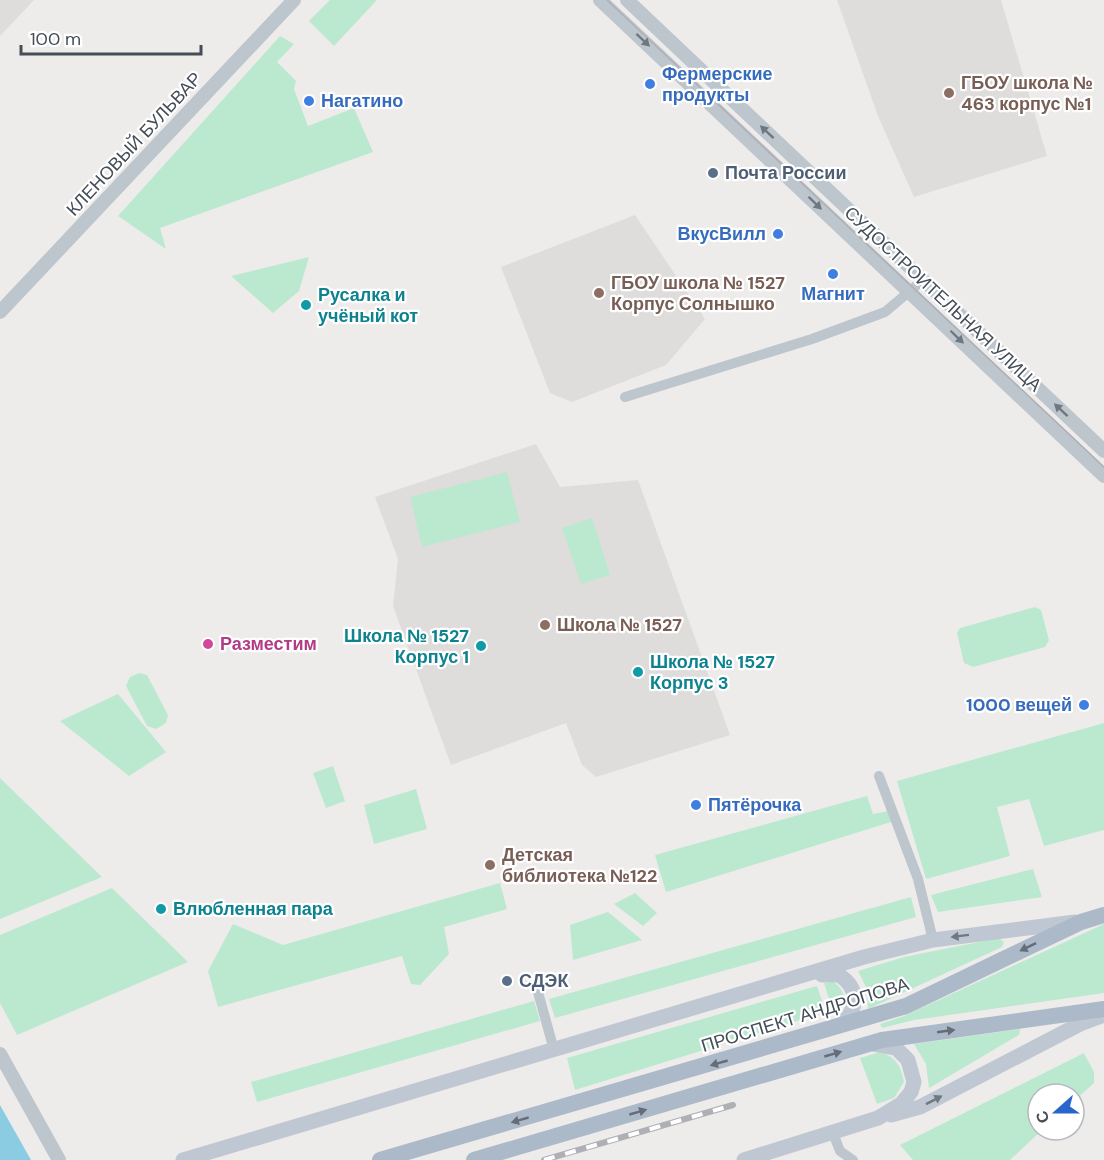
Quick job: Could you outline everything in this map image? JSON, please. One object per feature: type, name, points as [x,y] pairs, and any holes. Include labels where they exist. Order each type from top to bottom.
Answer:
[{"type":"main road","name":"ПРОСПЕКТ АНДРОПОВА","points":[[380,1160],[906,1006],[1081,922],[1104,915]]},
{"type":"main road","points":[[183,1160],[808,976],[864,957],[933,940],[1081,922]]},
{"type":"main road","points":[[808,976],[834,974],[844,978],[852,988],[855,999],[853,1010],[848,1018],[833,1029]]},
{"type":"main road","points":[[474,1160],[882,1040],[1104,1009]]},
{"type":"main road","points":[[744,1160],[920,1107],[1080,1024],[1104,1015]]},
{"type":"main road","points":[[867,1044],[896,1048],[908,1060],[913,1075],[914,1082],[909,1095],[897,1108],[879,1118]]},
{"type":"street","name":"КЛЕНОВЫЙ БУЛЬВАР","points":[[0,312],[294,0]]},
{"type":"street","name":"СУДОСТРОИТЕЛЬНАЯ УЛИЦА","points":[[600,0],[1104,476]]},
{"type":"street","name":"СУДОСТРОИТЕЛЬНАЯ УЛИЦА","points":[[627,0],[1104,451]]},
{"type":"street","points":[[625,397],[812,339],[885,312],[923,280]]},
{"type":"street","points":[[879,776],[918,879],[933,940]]},
{"type":"street","points":[[536,985],[554,1050]]},
{"type":"street","points":[[0,1054],[59,1160]]},
{"type":"street","points":[[833,1133],[840,1151],[854,1160]]},
{"type":"shaded area","points":[[0,0],[34,0],[0,36]]},
{"type":"shaded area","name":"ГБОУ школа № 463 корпус №1","points":[[837,0],[1001,0],[1047,156],[914,197],[878,116]]},
{"type":"shaded area","name":"ГБОУ школа № 1527 Корпус Солнышко","points":[[635,215],[705,319],[666,365],[572,402],[550,393],[501,267]]},
{"type":"shaded area","name":"Школа № 1527","points":[[536,444],[560,487],[638,480],[730,735],[596,777],[582,765],[566,723],[451,765],[393,606],[398,559],[375,497]]},
{"type":"green space","points":[[330,0],[377,0],[334,46],[309,21]]},
{"type":"green space","points":[[280,36],[294,44],[277,62],[296,81],[294,89],[308,126],[354,108],[373,152],[160,228],[166,249],[118,216]]},
{"type":"green space","points":[[309,257],[299,291],[273,313],[231,276]]},
{"type":"green space","points":[[507,472],[520,522],[422,547],[410,497]]},
{"type":"green space","points":[[592,518],[610,575],[581,584],[562,528]]},
{"type":"green space","points":[[1035,607],[1041,610],[1049,640],[1045,647],[973,667],[964,663],[957,633],[960,628]]},
{"type":"green space","points":[[139,673],[147,675],[168,715],[166,723],[156,729],[147,726],[126,686],[130,677]]},
{"type":"green space","points":[[118,694],[166,752],[129,776],[60,721]]},
{"type":"green space","points":[[1104,723],[1104,830],[1044,846],[1029,799],[997,807],[1010,856],[926,879],[897,781]]},
{"type":"green space","points":[[333,766],[345,801],[326,808],[313,773]]},
{"type":"green space","points":[[0,778],[102,877],[0,919]]},
{"type":"green space","points":[[416,789],[427,829],[374,844],[364,805]]},
{"type":"green space","points":[[867,796],[873,814],[888,811],[891,822],[666,892],[655,855]]},
{"type":"green space","points":[[1033,869],[1042,897],[938,912],[931,895]]},
{"type":"green space","points":[[500,883],[507,909],[444,927],[449,954],[420,985],[411,984],[402,956],[218,1007],[208,971],[233,924],[283,945]]},
{"type":"green space","points":[[112,888],[188,962],[17,1035],[0,1003],[0,935]]},
{"type":"green space","points":[[635,893],[657,913],[643,926],[614,904]]},
{"type":"green space","points":[[911,897],[916,917],[555,1018],[549,999]]},
{"type":"green space","points":[[608,912],[642,940],[573,960],[570,925]]},
{"type":"green space","points":[[1104,924],[1104,993],[914,1020],[882,1028],[880,1024],[904,1016]]},
{"type":"green space","points":[[999,938],[1004,942],[1002,947],[868,1009],[867,989],[858,971],[904,957]]},
{"type":"green space","points":[[833,982],[841,989],[844,997],[842,1006],[833,1012],[824,983]]},
{"type":"green space","points":[[817,986],[826,1012],[575,1090],[567,1058]]},
{"type":"green space","points":[[534,1001],[540,1021],[257,1102],[251,1082]]},
{"type":"green space","points":[[1020,1029],[1019,1035],[929,1088],[926,1064],[914,1044]]},
{"type":"green space","points":[[880,1052],[897,1063],[904,1082],[894,1098],[877,1104],[860,1058]]},
{"type":"green space","points":[[1084,1053],[1094,1072],[1094,1083],[1086,1090],[1086,1082],[1026,1082]]},
{"type":"green space","points":[[1026,1082],[1026,1142],[1029,1142],[1010,1160],[913,1160],[900,1145]]},
{"type":"water","points":[[0,1105],[31,1160],[0,1160]]},
{"type":"tram line","points":[[607,0],[1104,467]]},
{"type":"railway","points":[[544,1160],[733,1105]]},
{"type":"place","name":"Фермерские продукты","points":[[650,84]]},
{"type":"place","name":"ГБОУ школа № 463 корпус №1","points":[[949,93]]},
{"type":"place","name":"Нагатино","points":[[309,101]]},
{"type":"place","name":"Почта России","points":[[713,173]]},
{"type":"place","name":"ВкусВилл","points":[[778,234]]},
{"type":"place","name":"Магнит","points":[[833,274]]},
{"type":"place","name":"ГБОУ школа № 1527 Корпус Солнышко","points":[[599,293]]},
{"type":"place","name":"Русалка и учёный кот","points":[[306,305]]},
{"type":"place","name":"Школа № 1527","points":[[545,625]]},
{"type":"place","name":"Разместим","points":[[208,644]]},
{"type":"place","name":"Школа № 1527 Корпус 1","points":[[481,646]]},
{"type":"place","name":"Школа № 1527 Корпус 3","points":[[638,672]]},
{"type":"place","name":"1000 вещей","points":[[1084,705]]},
{"type":"place","name":"Пятёрочка","points":[[696,805]]},
{"type":"place","name":"Детская библиотека №122","points":[[490,865]]},
{"type":"place","name":"Влюбленная пара","points":[[161,909]]},
{"type":"place","name":"СДЭК","points":[[507,981]]}]
